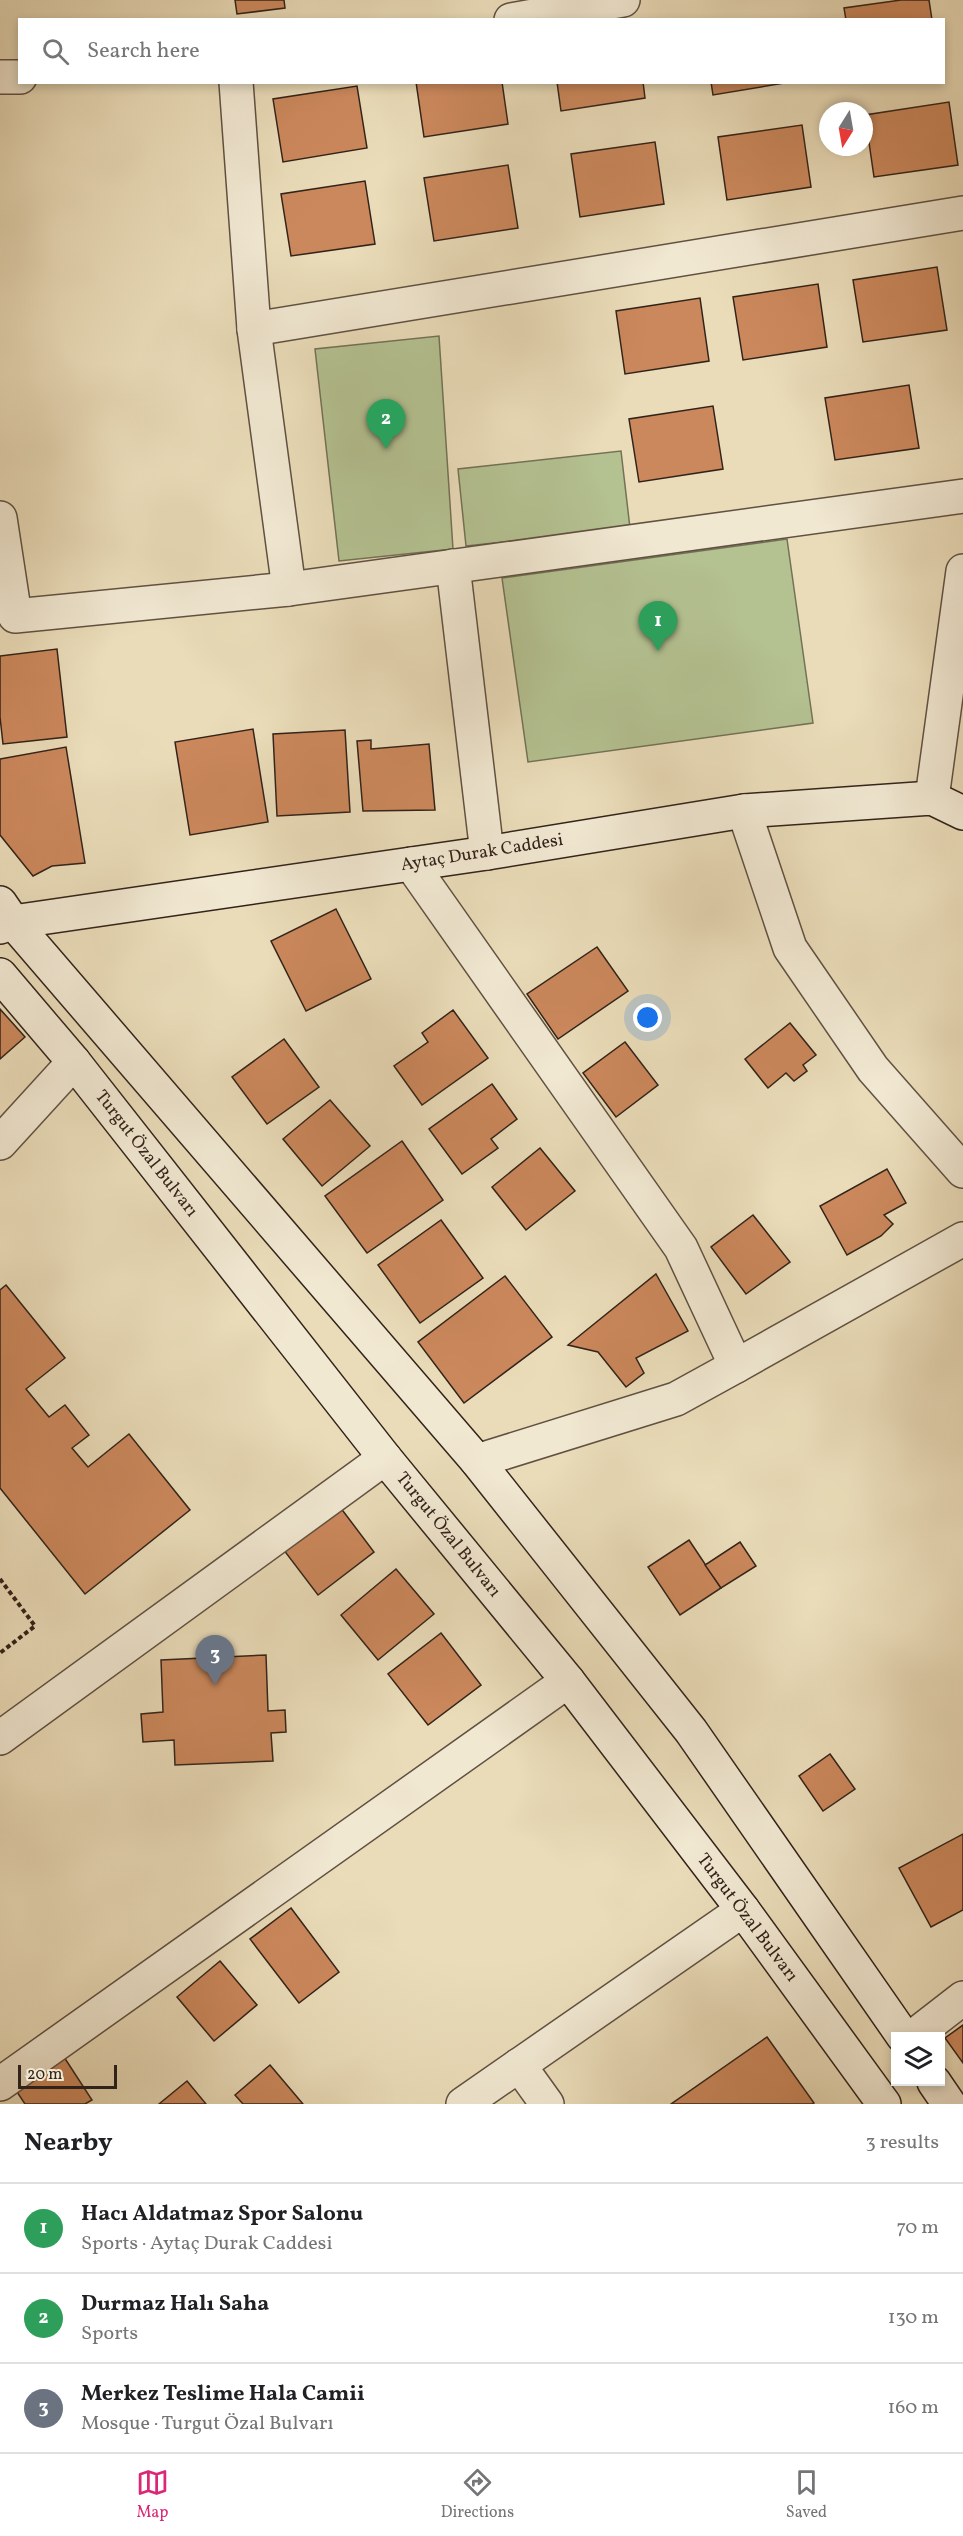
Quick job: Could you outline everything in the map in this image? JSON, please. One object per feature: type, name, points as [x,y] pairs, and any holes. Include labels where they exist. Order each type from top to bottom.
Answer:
[{"type":"street","points":[[522,18],[623,0]]},
{"type":"street","points":[[0,77],[18,77]]},
{"type":"street","points":[[236,84],[254,329],[290,589]]},
{"type":"street","points":[[254,329],[963,213]]},
{"type":"street","points":[[0,518],[4,574],[15,616],[290,589],[963,496]]},
{"type":"street","points":[[453,566],[487,853]]},
{"type":"street","points":[[932,798],[963,571]]},
{"type":"street","name":"Aytaç Durak Caddesi","points":[[4,917],[411,864],[744,811],[932,798],[963,813]]},
{"type":"street","points":[[744,811],[790,948],[873,1070],[963,1171]]},
{"type":"street","points":[[411,864],[681,1248],[736,1366]]},
{"type":"street","points":[[4,917],[477,1461],[691,1731],[900,2032]]},
{"type":"street","name":"Turgut Özal Bulvarı","points":[[0,975],[74,1062],[385,1458],[568,1681],[743,1910],[884,2104]]},
{"type":"street","points":[[0,1143],[74,1062]]},
{"type":"street","points":[[477,1461],[676,1399],[963,1239]]},
{"type":"street","points":[[0,1738],[385,1458]]},
{"type":"street","points":[[0,2084],[568,1681]]},
{"type":"street","points":[[463,2104],[743,1910]]},
{"type":"street","points":[[920,2032],[963,1998]]},
{"type":"street","points":[[519,2065],[547,2104]]},
{"type":"street","points":[[937,2086],[949,2104]]},
{"type":"path","points":[[0,1579],[35,1626],[0,1653]]},
{"type":"green space","points":[[439,336],[453,549],[339,561],[315,349]]},
{"type":"green space","points":[[621,451],[630,528],[466,546],[458,469]]},
{"type":"green space","points":[[787,539],[813,723],[528,762],[502,578]]},
{"type":"building","points":[[235,0],[284,0],[285,8],[237,14]]},
{"type":"building","points":[[901,0],[929,0],[932,18],[846,18],[844,8]]},
{"type":"building","points":[[416,84],[502,84],[508,124],[424,137]]},
{"type":"building","points":[[557,84],[643,84],[645,98],[561,111]]},
{"type":"building","points":[[711,84],[778,84],[713,95]]},
{"type":"building","points":[[357,86],[367,148],[283,162],[273,99]]},
{"type":"building","points":[[949,102],[958,165],[874,177],[871,156],[873,156],[873,114]]},
{"type":"building","points":[[802,125],[811,187],[727,200],[718,137]]},
{"type":"building","points":[[655,142],[664,204],[580,217],[571,154]]},
{"type":"building","points":[[508,165],[518,228],[434,241],[424,178]]},
{"type":"building","points":[[365,181],[375,244],[291,256],[281,194]]},
{"type":"building","points":[[937,267],[947,330],[863,342],[853,280]]},
{"type":"building","points":[[818,284],[827,347],[743,360],[733,297]]},
{"type":"building","points":[[700,298],[709,361],[625,374],[616,311]]},
{"type":"building","points":[[909,385],[919,448],[835,460],[825,398]]},
{"type":"building","points":[[713,406],[723,469],[639,482],[629,419]]},
{"type":"building","points":[[57,649],[67,737],[3,744],[0,717],[0,656]]},
{"type":"building","points":[[253,729],[268,822],[190,835],[175,742]]},
{"type":"building","points":[[345,730],[350,812],[277,816],[273,734]]},
{"type":"building","points":[[371,740],[371,749],[429,744],[435,810],[363,811],[357,741]]},
{"type":"building","points":[[66,747],[85,863],[52,866],[33,876],[0,835],[0,759]]},
{"type":"building","points":[[336,909],[371,979],[306,1011],[271,941]]},
{"type":"building","points":[[597,947],[628,991],[558,1039],[527,994]]},
{"type":"building","points":[[0,1009],[25,1037],[0,1059]]},
{"type":"building","points":[[453,1010],[488,1058],[422,1105],[394,1066],[428,1042],[422,1033]]},
{"type":"building","points":[[790,1023],[816,1055],[803,1065],[807,1071],[794,1081],[786,1073],[768,1088],[745,1059]]},
{"type":"building","points":[[284,1039],[319,1087],[267,1124],[232,1077]]},
{"type":"building","points":[[625,1042],[658,1085],[616,1117],[583,1073]]},
{"type":"building","points":[[492,1084],[517,1119],[491,1139],[498,1148],[462,1174],[429,1129]]},
{"type":"building","points":[[330,1100],[370,1146],[322,1186],[283,1139]]},
{"type":"building","points":[[402,1141],[443,1200],[367,1253],[325,1196]]},
{"type":"building","points":[[540,1148],[575,1191],[526,1230],[492,1187]]},
{"type":"building","points":[[887,1169],[906,1203],[884,1215],[893,1224],[881,1236],[847,1255],[820,1206]]},
{"type":"building","points":[[753,1215],[790,1262],[746,1294],[711,1247]]},
{"type":"building","points":[[441,1220],[483,1278],[420,1323],[378,1265]]},
{"type":"building","points":[[656,1274],[688,1331],[636,1358],[644,1373],[626,1387],[598,1352],[568,1345]]},
{"type":"building","points":[[505,1276],[552,1337],[464,1403],[418,1342]]},
{"type":"building","points":[[6,1285],[65,1358],[26,1389],[49,1417],[65,1405],[89,1435],[72,1448],[88,1467],[129,1434],[190,1510],[85,1594],[0,1488],[0,1290]]},
{"type":"building","points":[[340,1507],[374,1552],[318,1595],[283,1549]]},
{"type":"building","points":[[689,1540],[721,1588],[680,1615],[648,1567]]},
{"type":"building","points":[[740,1542],[756,1566],[721,1588],[705,1565]]},
{"type":"building","points":[[396,1569],[434,1614],[378,1660],[341,1615]]},
{"type":"building","points":[[441,1633],[481,1685],[428,1725],[388,1674]]},
{"type":"building","points":[[266,1655],[268,1711],[285,1710],[286,1732],[271,1733],[273,1761],[175,1765],[174,1740],[143,1742],[141,1714],[163,1712],[161,1660]]},
{"type":"building","points":[[830,1754],[855,1789],[823,1811],[799,1776]]},
{"type":"building","points":[[963,1834],[963,1910],[931,1927],[899,1868]]},
{"type":"building","points":[[291,1908],[339,1972],[299,2003],[250,1939]]},
{"type":"building","points":[[220,1961],[257,2005],[214,2041],[177,1997]]},
{"type":"building","points":[[963,2025],[963,2063],[945,2038]]},
{"type":"building","points":[[767,2037],[814,2103],[671,2104]]},
{"type":"building","points":[[64,2057],[92,2100],[85,2104],[25,2104],[15,2089]]},
{"type":"building","points":[[270,2065],[303,2104],[243,2104],[235,2095]]},
{"type":"building","points":[[187,2081],[206,2104],[159,2104]]},
{"type":"place","name":"Durmaz Halı Saha","points":[[386,449]]},
{"type":"place","name":"Hacı Aldatmaz Spor Salonu","points":[[658,651]]},
{"type":"place","name":"Merkez Teslime Hala Camii","points":[[215,1685]]}]
